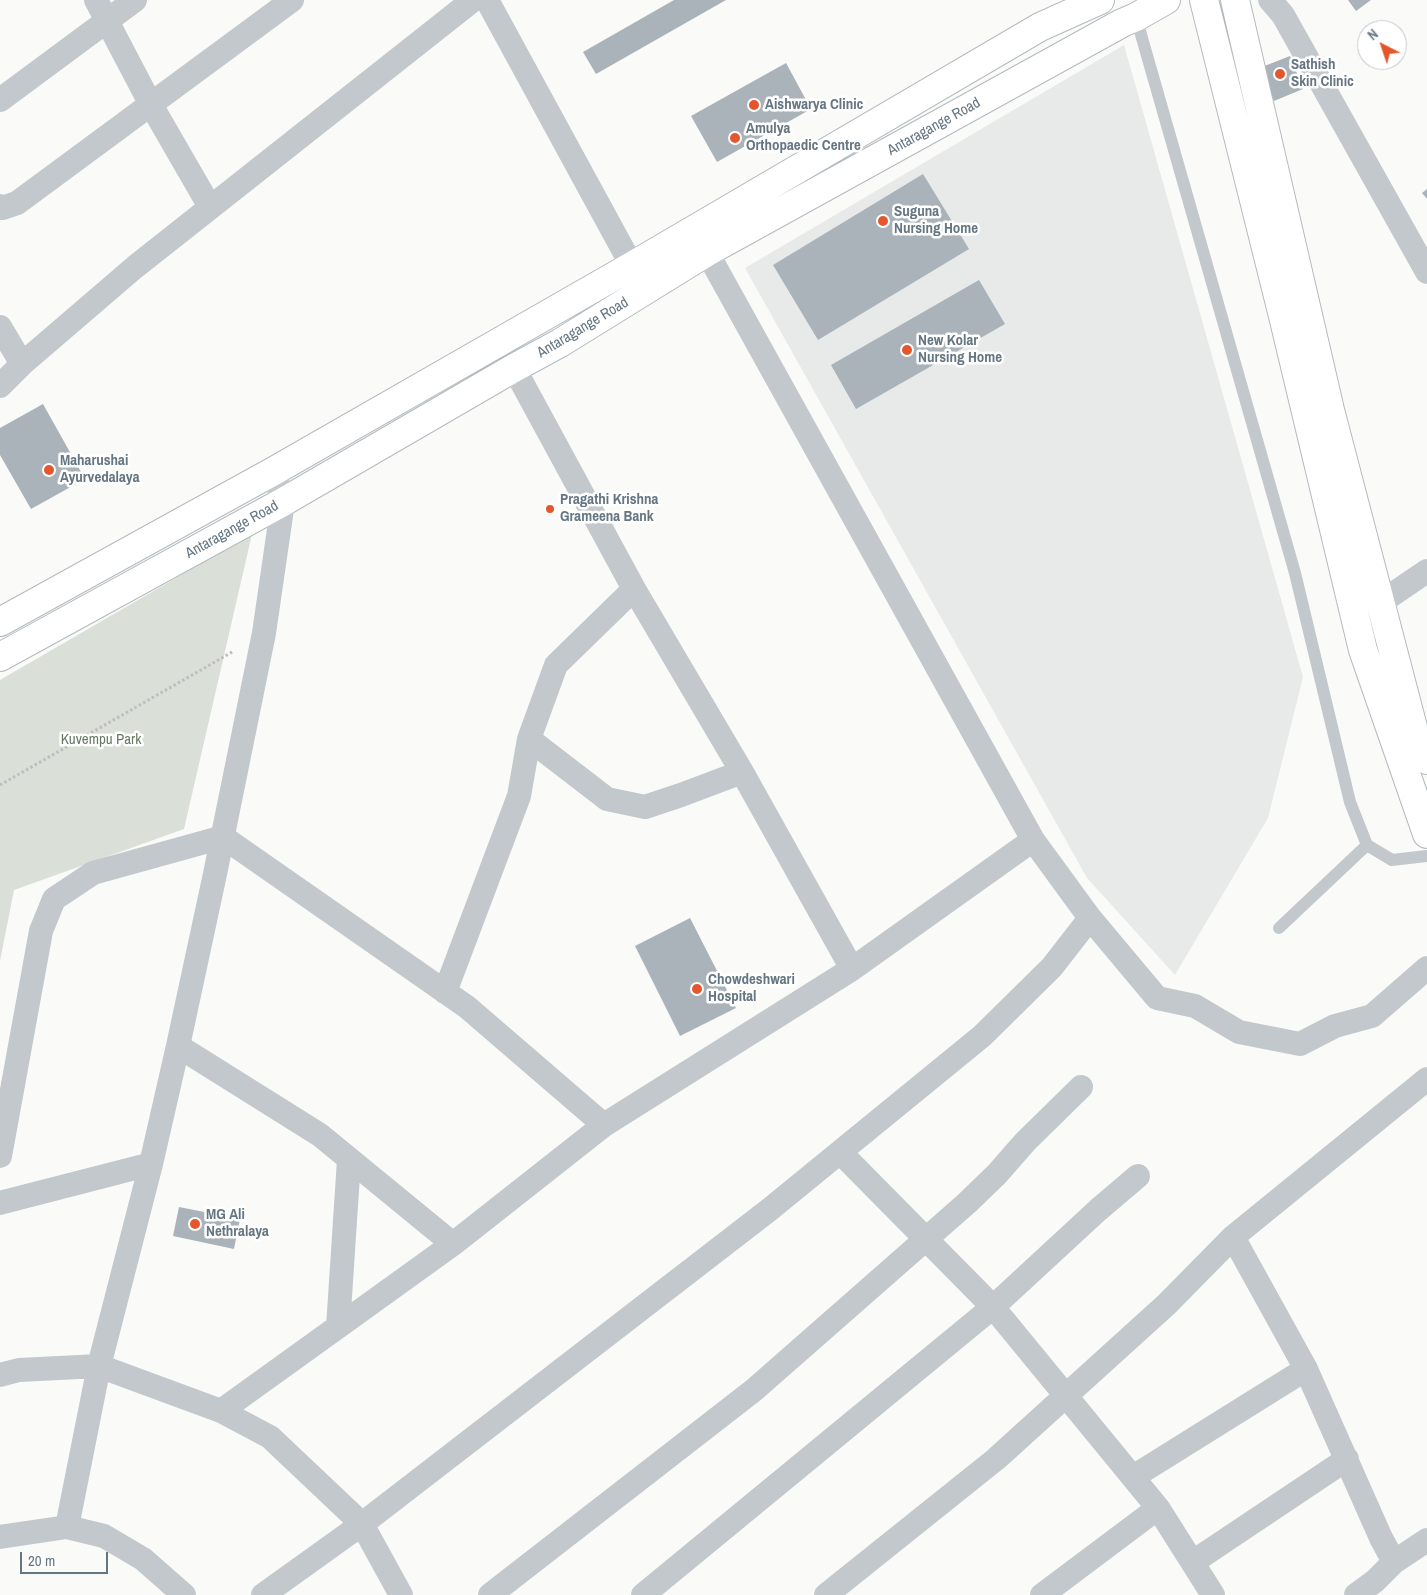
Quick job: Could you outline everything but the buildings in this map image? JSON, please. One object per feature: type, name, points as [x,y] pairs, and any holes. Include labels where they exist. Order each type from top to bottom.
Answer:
[{"type":"street","points":[[96,0],[150,103],[210,207]]},
{"type":"street","points":[[0,100],[134,0]]},
{"type":"street","points":[[0,206],[2,208],[17,203],[292,0]]},
{"type":"street","points":[[0,386],[22,364],[135,267],[473,0]]},
{"type":"street","points":[[487,0],[632,266]]},
{"type":"street","name":"Antaragange Road","points":[[0,622],[274,471],[632,266],[1040,27],[1100,0]]},
{"type":"street","name":"Antaragange Road","points":[[0,657],[283,502],[560,343],[707,252],[1122,22],[1136,17],[1166,0]]},
{"type":"street","points":[[1204,0],[1283,316],[1363,650],[1427,834]]},
{"type":"street","points":[[1235,0],[1330,410],[1414,731],[1427,760]]},
{"type":"street","points":[[1270,0],[1283,15],[1427,272]]},
{"type":"street","points":[[694,228],[1033,840],[1090,918],[1157,998],[1194,1006],[1239,1032],[1300,1044],[1335,1026],[1372,1016],[1427,968]]},
{"type":"street","points":[[0,327],[22,364]]},
{"type":"street","points":[[514,368],[634,589],[742,772],[852,969]]},
{"type":"street","points":[[67,1526],[99,1366],[152,1164],[223,837],[264,633],[283,502],[274,471]]},
{"type":"street","points":[[1380,603],[1427,571]]},
{"type":"street","points":[[445,992],[519,796],[529,739],[556,665],[634,589]]},
{"type":"street","points":[[529,739],[607,799],[645,807],[742,772]]},
{"type":"street","points":[[223,837],[467,1007],[604,1124]]},
{"type":"street","points":[[0,1156],[41,931],[54,899],[92,873],[223,837]]},
{"type":"street","points":[[221,1411],[453,1244],[604,1124],[852,969],[1033,840]]},
{"type":"street","points":[[263,1595],[362,1524],[769,1210],[982,1036],[1052,967],[1090,918]]},
{"type":"street","points":[[178,1046],[320,1135],[453,1244]]},
{"type":"street","points":[[827,1595],[996,1459],[1167,1304],[1233,1237],[1427,1080]]},
{"type":"street","points":[[490,1595],[754,1390],[967,1203],[1025,1142],[1082,1087]]},
{"type":"street","points":[[840,1152],[993,1307],[1158,1508],[1211,1594]]},
{"type":"street","points":[[338,1327],[349,1160]]},
{"type":"street","points":[[0,1203],[152,1164]]},
{"type":"street","points":[[642,1595],[993,1307],[1098,1210],[1138,1176]]},
{"type":"street","points":[[1233,1237],[1306,1369],[1394,1562]]},
{"type":"street","points":[[0,1375],[19,1370],[99,1366],[221,1411],[270,1437],[362,1524],[401,1595]]},
{"type":"street","points":[[1133,1477],[1306,1369]]},
{"type":"street","points":[[1193,1562],[1346,1459]]},
{"type":"street","points":[[1042,1595],[1158,1508]]},
{"type":"street","points":[[0,1537],[67,1526],[104,1536],[143,1559],[184,1595]]},
{"type":"street","points":[[1356,1595],[1375,1581],[1394,1562],[1425,1548]]},
{"type":"lane","points":[[1136,17],[1295,573],[1350,802],[1367,845],[1392,860],[1427,856]]},
{"type":"lane","points":[[1279,928],[1367,845]]},
{"type":"path","points":[[0,785],[264,633]]},
{"type":"shaded area","points":[[1124,45],[1303,677],[1268,818],[1175,975],[1087,878],[745,268]]},
{"type":"green space","name":"Kuvempu Park","points":[[252,534],[184,829],[14,890],[0,961],[0,680]]},
{"type":"place","name":"Sathish Skin Clinic","points":[[1280,74]]},
{"type":"place","name":"Aishwarya Clinic","points":[[754,105]]},
{"type":"place","name":"Amulya Orthopaedic Centre","points":[[735,138]]},
{"type":"place","name":"Suguna Nursing Home","points":[[883,221]]},
{"type":"place","name":"New Kolar Nursing Home","points":[[907,350]]},
{"type":"place","name":"Maharushai Ayurvedalaya","points":[[49,470]]},
{"type":"place","name":"Pragathi Krishna Grameena Bank","points":[[550,509]]},
{"type":"place","name":"Chowdeshwari Hospital","points":[[697,989]]},
{"type":"place","name":"MG Ali Nethralaya","points":[[195,1224]]}]
